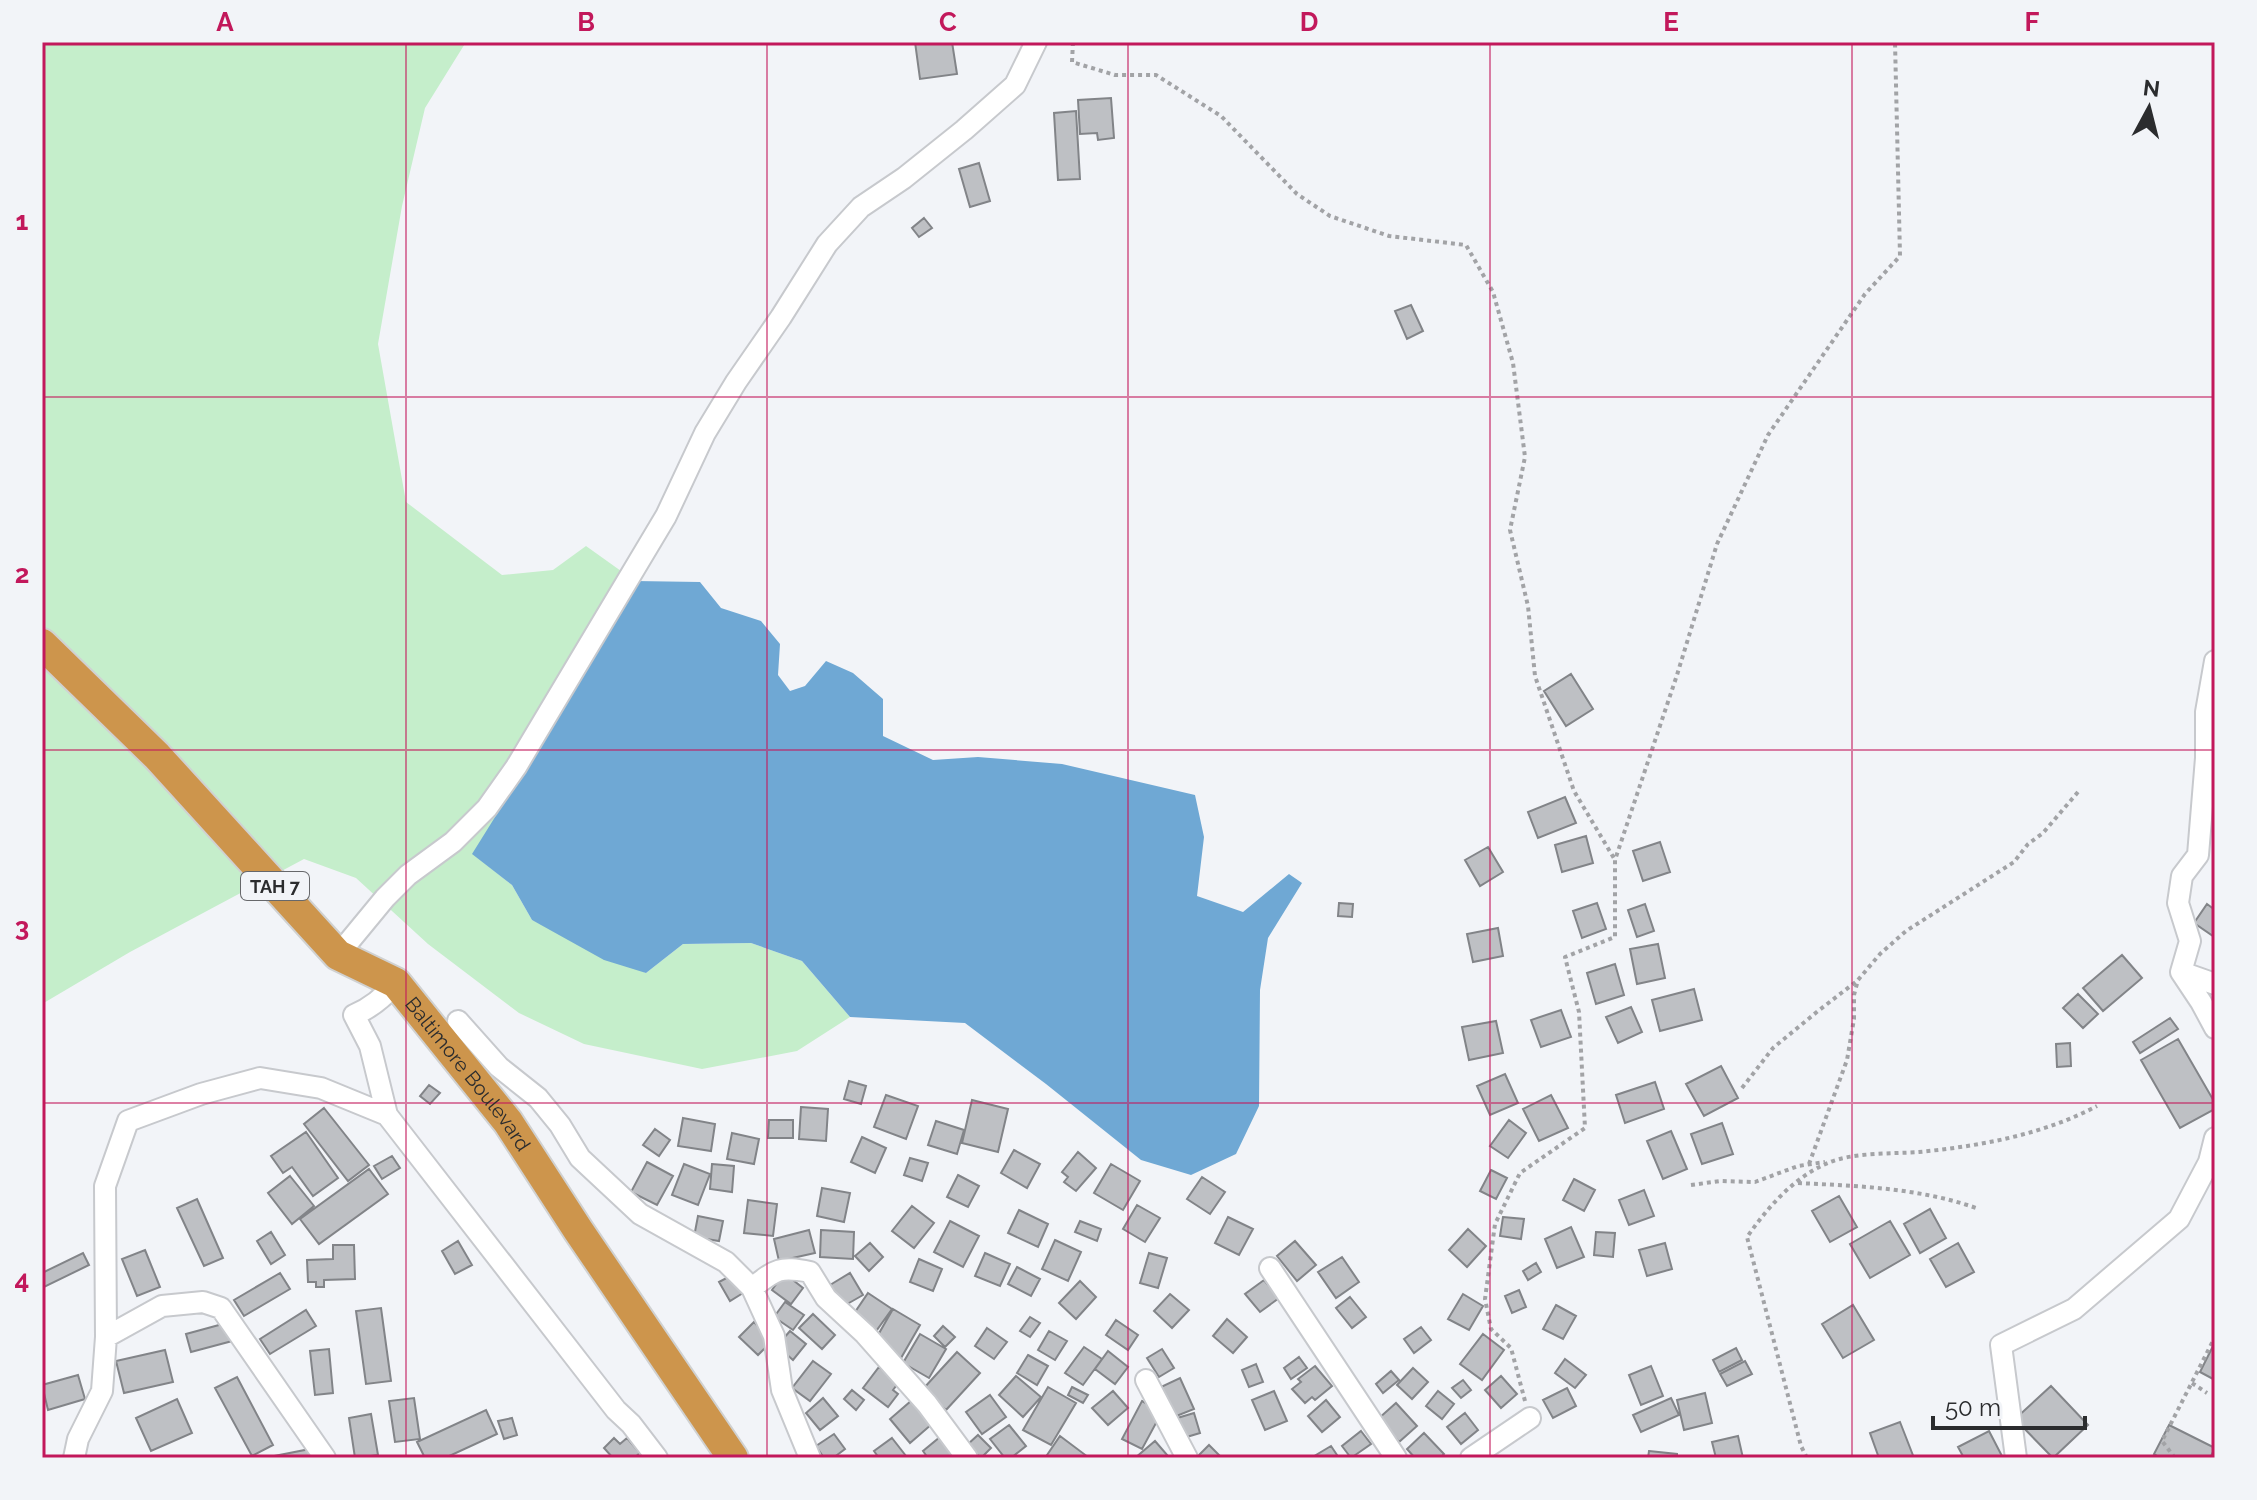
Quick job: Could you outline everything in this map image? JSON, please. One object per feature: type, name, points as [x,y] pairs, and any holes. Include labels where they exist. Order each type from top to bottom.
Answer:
[{"type":"highway","name":"Baltimore Boulevard","points":[[42,644],[157,756],[338,955],[396,983],[508,1122],[733,1458]]},
{"type":"street","points":[[338,955],[408,875],[453,842],[487,808],[516,767],[666,516],[705,433],[827,244],[861,207],[904,178],[1015,85],[1036,42]]},
{"type":"street","points":[[2215,661],[2206,712],[2206,758],[2198,855],[2182,876],[2178,903],[2190,941],[2181,972],[2215,1028]]},
{"type":"street","points":[[2181,972],[2215,984]]},
{"type":"street","points":[[396,983],[366,1010],[354,1015],[370,1046],[387,1115],[616,1410],[657,1458]]},
{"type":"street","points":[[458,1021],[499,1067],[538,1098],[560,1125],[580,1158],[640,1214],[726,1262],[752,1288],[774,1336],[782,1390],[810,1458]]},
{"type":"street","points":[[74,1458],[78,1439],[102,1391],[106,1337],[105,1186],[128,1121],[201,1094],[260,1078],[321,1088],[387,1115]]},
{"type":"street","points":[[2016,1458],[2001,1345],[2074,1309],[2179,1219],[2209,1162],[2215,1138]]},
{"type":"street","points":[[752,1288],[767,1276],[787,1267],[810,1272],[826,1298],[865,1334],[927,1404],[967,1458]]},
{"type":"street","points":[[1270,1268],[1396,1458]]},
{"type":"street","points":[[106,1337],[162,1306],[203,1302],[221,1308],[325,1458]]},
{"type":"street","points":[[1146,1380],[1187,1458]]},
{"type":"street","points":[[1471,1458],[1530,1418]]},
{"type":"path","points":[[1073,42],[1072,62],[1115,75],[1156,75],[1221,116],[1297,194],[1330,216],[1389,236],[1466,245],[1493,292],[1513,363],[1525,457],[1510,530],[1528,606],[1535,676],[1574,791],[1615,860]]},
{"type":"path","points":[[1530,1418],[1511,1348],[1491,1329],[1485,1299],[1495,1224],[1520,1173],[1585,1128],[1579,1012],[1565,957],[1615,937],[1615,860],[1717,544],[1768,435],[1865,294],[1900,256],[1895,42]]},
{"type":"path","points":[[1742,1088],[1773,1048],[1858,980],[1880,954],[1906,931],[2014,862],[2078,792]]},
{"type":"path","points":[[1809,1164],[1847,1060],[1858,980]]},
{"type":"path","points":[[1691,1185],[1720,1181],[1755,1182],[1809,1164],[1969,1147],[2065,1121],[2097,1106]]},
{"type":"path","points":[[1807,1458],[1801,1446],[1747,1237],[1762,1216],[1796,1183],[1831,1161]]},
{"type":"path","points":[[1796,1183],[1916,1193],[1953,1199],[1979,1209]]},
{"type":"path","points":[[2175,1458],[2162,1441],[2215,1337]]},
{"type":"path","points":[[2192,1383],[2207,1393]]},
{"type":"green space","points":[[42,42],[466,42],[425,108],[402,206],[378,344],[406,502],[502,575],[553,570],[586,546],[635,581],[473,854],[512,885],[532,920],[646,973],[683,944],[751,943],[802,961],[850,1017],[797,1051],[702,1069],[584,1044],[519,1013],[428,944],[356,878],[304,859],[130,952],[42,1004]]},
{"type":"water","points":[[635,581],[700,582],[721,608],[761,621],[780,644],[778,675],[790,691],[805,686],[826,661],[853,673],[883,699],[883,736],[933,760],[978,757],[1062,764],[1195,795],[1204,837],[1197,896],[1243,912],[1289,874],[1302,883],[1268,938],[1260,990],[1259,1106],[1236,1154],[1191,1175],[1141,1160],[965,1023],[850,1017],[802,961],[751,943],[683,944],[646,973],[604,960],[532,920],[512,885],[472,854],[546,735]]},
{"type":"building","points":[[915,42],[952,42],[957,74],[920,79]]},
{"type":"building","points":[[1111,98],[1114,138],[1098,140],[1097,133],[1080,134],[1078,100]]},
{"type":"building","points":[[1076,111],[1080,179],[1058,180],[1054,113]]},
{"type":"building","points":[[979,163],[990,201],[970,207],[959,169]]},
{"type":"building","points":[[924,218],[932,228],[919,237],[912,228]]},
{"type":"building","points":[[1411,305],[1423,331],[1407,339],[1395,311]]},
{"type":"building","points":[[1571,674],[1593,709],[1566,726],[1544,691]]},
{"type":"building","points":[[1565,797],[1576,823],[1538,838],[1528,812]]},
{"type":"building","points":[[1586,836],[1593,863],[1562,872],[1555,845]]},
{"type":"building","points":[[1660,842],[1670,872],[1643,881],[1633,851]]},
{"type":"building","points":[[1488,847],[1503,872],[1480,886],[1465,860]]},
{"type":"building","points":[[1339,903],[1353,904],[1352,917],[1338,916]]},
{"type":"building","points":[[1597,903],[1606,929],[1582,938],[1573,911]]},
{"type":"building","points":[[1645,904],[1654,931],[1637,937],[1628,910]]},
{"type":"building","points":[[2207,904],[2215,910],[2213,936],[2194,923]]},
{"type":"building","points":[[1498,928],[1503,956],[1473,962],[1467,934]]},
{"type":"building","points":[[1658,944],[1665,978],[1637,984],[1630,949]]},
{"type":"building","points":[[2122,955],[2142,978],[2103,1011],[2083,988]]},
{"type":"building","points":[[1615,964],[1624,995],[1596,1004],[1587,973]]},
{"type":"building","points":[[1694,989],[1702,1020],[1660,1031],[1652,1000]]},
{"type":"building","points":[[2078,994],[2098,1014],[2083,1028],[2063,1008]]},
{"type":"building","points":[[1631,1007],[1642,1032],[1618,1043],[1606,1017]]},
{"type":"building","points":[[1561,1010],[1571,1037],[1541,1047],[1531,1020]]},
{"type":"building","points":[[2170,1018],[2178,1029],[2140,1053],[2133,1042]]},
{"type":"building","points":[[1496,1021],[1503,1053],[1469,1060],[1462,1027]]},
{"type":"building","points":[[2178,1039],[2215,1103],[2215,1109],[2180,1128],[2141,1060]]},
{"type":"building","points":[[2070,1043],[2071,1066],[2057,1067],[2056,1044]]},
{"type":"building","points":[[1721,1066],[1738,1098],[1704,1116],[1686,1084]]},
{"type":"building","points":[[1505,1074],[1518,1103],[1490,1115],[1477,1086]]},
{"type":"building","points":[[849,1081],[866,1086],[861,1104],[844,1099]]},
{"type":"building","points":[[1655,1082],[1664,1109],[1625,1123],[1616,1095]]},
{"type":"building","points":[[429,1085],[440,1093],[430,1104],[420,1096]]},
{"type":"building","points":[[886,1095],[918,1106],[906,1139],[874,1127]]},
{"type":"building","points":[[1551,1095],[1568,1128],[1539,1141],[1523,1109]]},
{"type":"building","points":[[972,1100],[1008,1109],[998,1152],[962,1143]]},
{"type":"building","points":[[801,1107],[828,1109],[826,1141],[799,1139]]},
{"type":"building","points":[[324,1108],[369,1165],[348,1181],[304,1124]]},
{"type":"building","points":[[683,1118],[715,1124],[711,1151],[678,1146]]},
{"type":"building","points":[[769,1120],[793,1120],[793,1138],[768,1138]]},
{"type":"building","points":[[1509,1120],[1526,1133],[1508,1158],[1490,1146]]},
{"type":"building","points":[[936,1121],[964,1130],[957,1154],[928,1145]]},
{"type":"building","points":[[1722,1123],[1733,1154],[1702,1164],[1691,1134]]},
{"type":"building","points":[[655,1129],[670,1140],[659,1156],[643,1145]]},
{"type":"building","points":[[1671,1131],[1687,1169],[1663,1179],[1647,1141]]},
{"type":"building","points":[[306,1132],[338,1178],[313,1196],[292,1167],[283,1173],[271,1156]]},
{"type":"building","points":[[732,1133],[759,1139],[754,1164],[727,1159]]},
{"type":"building","points":[[862,1137],[886,1148],[875,1173],[851,1162]]},
{"type":"building","points":[[1014,1150],[1040,1164],[1027,1188],[1001,1173]]},
{"type":"building","points":[[1078,1152],[1096,1168],[1076,1191],[1064,1182],[1068,1177],[1062,1172]]},
{"type":"building","points":[[392,1156],[400,1168],[382,1179],[374,1166]]},
{"type":"building","points":[[910,1158],[928,1163],[922,1181],[904,1175]]},
{"type":"building","points":[[647,1162],[673,1176],[657,1205],[631,1192]]},
{"type":"building","points":[[684,1164],[710,1174],[698,1205],[672,1195]]},
{"type":"building","points":[[712,1164],[734,1166],[732,1192],[710,1189]]},
{"type":"building","points":[[1111,1164],[1140,1181],[1123,1210],[1094,1193]]},
{"type":"building","points":[[369,1169],[388,1194],[319,1244],[300,1219]]},
{"type":"building","points":[[1491,1170],[1507,1178],[1496,1199],[1480,1191]]},
{"type":"building","points":[[958,1175],[979,1186],[968,1207],[947,1197]]},
{"type":"building","points":[[290,1176],[314,1206],[292,1224],[268,1193]]},
{"type":"building","points":[[1202,1177],[1225,1192],[1210,1214],[1187,1199]]},
{"type":"building","points":[[1574,1179],[1595,1190],[1584,1211],[1563,1200]]},
{"type":"building","points":[[822,1188],[850,1193],[844,1222],[817,1216]]},
{"type":"building","points":[[1644,1190],[1654,1216],[1629,1225],[1619,1200]]},
{"type":"building","points":[[1839,1196],[1857,1227],[1830,1242],[1812,1211]]},
{"type":"building","points":[[197,1199],[223,1258],[204,1266],[177,1208]]},
{"type":"building","points":[[748,1200],[777,1204],[773,1236],[744,1233]]},
{"type":"building","points":[[1137,1205],[1160,1218],[1145,1242],[1123,1229]]},
{"type":"building","points":[[912,1206],[934,1223],[914,1248],[892,1231]]},
{"type":"building","points":[[1930,1209],[1946,1238],[1920,1253],[1904,1224]]},
{"type":"building","points":[[1019,1210],[1048,1224],[1038,1247],[1008,1233]]},
{"type":"building","points":[[698,1216],[723,1221],[719,1241],[694,1237]]},
{"type":"building","points":[[1228,1217],[1253,1229],[1239,1255],[1215,1243]]},
{"type":"building","points":[[1503,1217],[1524,1219],[1521,1239],[1500,1236]]},
{"type":"building","points":[[950,1221],[979,1236],[963,1267],[934,1252]]},
{"type":"building","points":[[1080,1221],[1101,1229],[1097,1241],[1075,1232]]},
{"type":"building","points":[[1890,1221],[1910,1255],[1870,1278],[1850,1244]]},
{"type":"building","points":[[1571,1227],[1584,1257],[1557,1268],[1545,1239]]},
{"type":"building","points":[[1468,1229],[1486,1246],[1467,1267],[1449,1250]]},
{"type":"building","points":[[809,1230],[815,1253],[779,1261],[774,1239]]},
{"type":"building","points":[[821,1230],[854,1232],[853,1259],[820,1257]]},
{"type":"building","points":[[271,1232],[285,1255],[271,1264],[257,1241]]},
{"type":"building","points":[[1596,1232],[1615,1233],[1613,1257],[1594,1255]]},
{"type":"building","points":[[1055,1240],[1081,1252],[1068,1281],[1042,1269]]},
{"type":"building","points":[[458,1241],[472,1265],[455,1274],[442,1251]]},
{"type":"building","points":[[1295,1241],[1316,1265],[1297,1281],[1277,1256]]},
{"type":"building","points":[[870,1243],[883,1257],[869,1271],[855,1256]]},
{"type":"building","points":[[1665,1243],[1672,1269],[1647,1276],[1639,1250]]},
{"type":"building","points":[[1958,1243],[1974,1272],[1946,1287],[1930,1259]]},
{"type":"building","points":[[333,1245],[354,1245],[355,1279],[324,1280],[324,1287],[316,1287],[316,1282],[308,1282],[307,1260],[333,1259]]},
{"type":"building","points":[[145,1250],[160,1287],[137,1296],[122,1259]]},
{"type":"building","points":[[83,1253],[89,1265],[42,1288],[42,1273]]},
{"type":"building","points":[[985,1253],[1010,1264],[1000,1286],[975,1276]]},
{"type":"building","points":[[1149,1253],[1167,1258],[1158,1288],[1140,1283]]},
{"type":"building","points":[[1342,1257],[1359,1282],[1336,1298],[1318,1272]]},
{"type":"building","points":[[919,1259],[942,1269],[933,1291],[910,1282]]},
{"type":"building","points":[[1536,1263],[1541,1272],[1528,1280],[1523,1271]]},
{"type":"building","points":[[1017,1267],[1040,1279],[1031,1296],[1008,1284]]},
{"type":"building","points":[[280,1273],[290,1289],[244,1316],[234,1300]]},
{"type":"building","points":[[784,1273],[803,1288],[791,1304],[772,1290]]},
{"type":"building","points":[[850,1273],[863,1295],[842,1307],[830,1285]]},
{"type":"building","points":[[732,1275],[743,1293],[730,1301],[719,1282]]},
{"type":"building","points":[[1264,1280],[1279,1298],[1260,1312],[1245,1294]]},
{"type":"building","points":[[1080,1281],[1096,1297],[1076,1319],[1059,1303]]},
{"type":"building","points":[[1519,1290],[1526,1307],[1512,1313],[1505,1296]]},
{"type":"building","points":[[868,1293],[892,1309],[874,1334],[851,1318]]},
{"type":"building","points":[[1170,1294],[1189,1310],[1172,1328],[1154,1311]]},
{"type":"building","points":[[1463,1294],[1483,1306],[1469,1330],[1448,1319]]},
{"type":"building","points":[[1350,1297],[1366,1317],[1352,1328],[1336,1308]]},
{"type":"building","points":[[785,1302],[804,1315],[793,1330],[774,1317]]},
{"type":"building","points":[[1556,1305],[1576,1316],[1563,1339],[1543,1329]]},
{"type":"building","points":[[1853,1305],[1874,1340],[1843,1358],[1822,1324]]},
{"type":"building","points":[[381,1308],[391,1381],[366,1384],[356,1311]]},
{"type":"building","points":[[893,1309],[920,1325],[901,1358],[874,1342]]},
{"type":"building","points":[[306,1310],[316,1326],[270,1354],[260,1339]]},
{"type":"building","points":[[813,1314],[835,1335],[822,1349],[799,1328]]},
{"type":"building","points":[[1030,1317],[1040,1323],[1030,1337],[1020,1331]]},
{"type":"building","points":[[1227,1319],[1247,1337],[1233,1353],[1213,1336]]},
{"type":"building","points":[[1116,1320],[1138,1335],[1128,1350],[1106,1335]]},
{"type":"building","points":[[230,1322],[236,1340],[191,1352],[186,1334]]},
{"type":"building","points":[[754,1322],[772,1341],[758,1355],[739,1337]]},
{"type":"building","points":[[943,1326],[955,1337],[945,1347],[934,1336]]},
{"type":"building","points":[[1421,1327],[1431,1340],[1414,1353],[1404,1339]]},
{"type":"building","points":[[987,1328],[1007,1342],[994,1359],[975,1346]]},
{"type":"building","points":[[790,1331],[806,1344],[793,1360],[777,1346]]},
{"type":"building","points":[[1049,1331],[1067,1341],[1055,1360],[1038,1350]]},
{"type":"building","points":[[920,1334],[946,1349],[929,1378],[903,1363]]},
{"type":"building","points":[[1483,1334],[1504,1350],[1482,1380],[1460,1364]]},
{"type":"building","points":[[2215,1344],[2215,1380],[2200,1372]]},
{"type":"building","points":[[1084,1347],[1102,1359],[1083,1385],[1065,1373]]},
{"type":"building","points":[[1736,1348],[1742,1360],[1719,1372],[1713,1360]]},
{"type":"building","points":[[329,1349],[333,1393],[315,1395],[310,1351]]},
{"type":"building","points":[[1162,1349],[1174,1368],[1159,1377],[1147,1358]]},
{"type":"building","points":[[165,1350],[173,1382],[124,1393],[116,1361]]},
{"type":"building","points":[[1108,1351],[1128,1367],[1115,1384],[1095,1369]]},
{"type":"building","points":[[957,1352],[980,1373],[946,1410],[923,1389]]},
{"type":"building","points":[[1028,1355],[1048,1366],[1037,1385],[1017,1373]]},
{"type":"building","points":[[1299,1357],[1307,1368],[1291,1379],[1284,1368]]},
{"type":"building","points":[[1565,1359],[1586,1375],[1575,1388],[1555,1373]]},
{"type":"building","points":[[813,1361],[831,1374],[810,1401],[792,1388]]},
{"type":"building","points":[[1745,1361],[1752,1374],[1727,1386],[1720,1374]]},
{"type":"building","points":[[1256,1364],[1263,1382],[1249,1387],[1242,1370]]},
{"type":"building","points":[[1315,1366],[1332,1386],[1315,1400],[1312,1397],[1305,1403],[1292,1389],[1301,1382],[1298,1379]]},
{"type":"building","points":[[1651,1366],[1663,1396],[1641,1405],[1629,1375]]},
{"type":"building","points":[[879,1367],[899,1382],[893,1390],[898,1394],[888,1407],[863,1388]]},
{"type":"building","points":[[1413,1368],[1428,1382],[1412,1399],[1397,1385]]},
{"type":"building","points":[[1391,1371],[1399,1380],[1383,1393],[1376,1384]]},
{"type":"building","points":[[78,1375],[85,1399],[48,1410],[42,1385]]},
{"type":"building","points":[[1016,1376],[1041,1397],[1023,1417],[999,1395]]},
{"type":"building","points":[[1501,1376],[1517,1394],[1501,1408],[1485,1390]]},
{"type":"building","points":[[237,1377],[273,1445],[252,1456],[215,1388]]},
{"type":"building","points":[[1180,1378],[1194,1409],[1174,1417],[1161,1387]]},
{"type":"building","points":[[1463,1380],[1471,1390],[1461,1398],[1452,1388]]},
{"type":"building","points":[[2051,1386],[2088,1425],[2053,1458],[2015,1419]]},
{"type":"building","points":[[1048,1387],[1076,1403],[1051,1445],[1023,1430]]},
{"type":"building","points":[[1072,1387],[1088,1395],[1083,1403],[1068,1395]]},
{"type":"building","points":[[1567,1388],[1576,1406],[1553,1418],[1543,1400]]},
{"type":"building","points":[[852,1390],[864,1400],[856,1410],[844,1399]]},
{"type":"building","points":[[1113,1391],[1128,1408],[1108,1425],[1092,1408]]},
{"type":"building","points":[[1274,1391],[1287,1421],[1265,1430],[1252,1400]]},
{"type":"building","points":[[1438,1391],[1454,1404],[1442,1419],[1426,1406]]},
{"type":"building","points":[[1705,1393],[1712,1423],[1684,1430],[1677,1400]]},
{"type":"building","points":[[990,1395],[1006,1417],[982,1434],[966,1412]]},
{"type":"building","points":[[414,1398],[420,1439],[395,1442],[389,1401]]},
{"type":"building","points":[[823,1398],[838,1416],[820,1430],[806,1413]]},
{"type":"building","points":[[1671,1398],[1679,1415],[1641,1432],[1633,1415]]},
{"type":"building","points":[[177,1399],[192,1433],[151,1451],[136,1418]]},
{"type":"building","points":[[1326,1400],[1340,1417],[1322,1432],[1308,1416]]},
{"type":"building","points":[[911,1401],[932,1424],[910,1443],[890,1419]]},
{"type":"building","points":[[1142,1401],[1162,1412],[1142,1449],[1122,1439]]},
{"type":"building","points":[[1396,1403],[1417,1426],[1399,1442],[1378,1419]]},
{"type":"building","points":[[486,1410],[497,1434],[445,1458],[425,1458],[417,1442]]},
{"type":"building","points":[[1194,1413],[1200,1433],[1180,1439],[1174,1419]]},
{"type":"building","points":[[1465,1413],[1478,1430],[1461,1444],[1447,1427]]},
{"type":"building","points":[[371,1414],[378,1455],[355,1458],[349,1418]]},
{"type":"building","points":[[512,1418],[517,1435],[504,1439],[498,1421]]},
{"type":"building","points":[[1900,1422],[1914,1458],[1879,1458],[1870,1433]]},
{"type":"building","points":[[1009,1425],[1026,1446],[1011,1458],[1005,1458],[990,1439]]},
{"type":"building","points":[[2169,1425],[2215,1448],[2210,1458],[2161,1458],[2154,1454]]},
{"type":"building","points":[[1361,1431],[1371,1444],[1351,1458],[1342,1446]]},
{"type":"building","points":[[1989,1431],[2003,1458],[1964,1458],[1958,1447]]},
{"type":"building","points":[[1424,1433],[1444,1454],[1440,1458],[1415,1458],[1407,1449]]},
{"type":"building","points":[[834,1434],[845,1449],[833,1458],[824,1458],[816,1446]]},
{"type":"building","points":[[978,1435],[991,1448],[981,1458],[967,1445]]},
{"type":"building","points":[[1060,1436],[1088,1457],[1045,1458]]},
{"type":"building","points":[[1738,1436],[1743,1458],[1716,1458],[1712,1442]]},
{"type":"building","points":[[940,1437],[955,1458],[928,1458],[923,1451]]},
{"type":"building","points":[[614,1438],[620,1444],[627,1438],[640,1453],[634,1458],[613,1458],[604,1448]]},
{"type":"building","points":[[892,1438],[906,1456],[879,1458],[874,1451]]},
{"type":"building","points":[[1155,1441],[1168,1456],[1135,1458]]},
{"type":"building","points":[[1209,1445],[1222,1458],[1196,1458]]},
{"type":"building","points":[[1331,1446],[1339,1458],[1311,1458]]},
{"type":"building","points":[[310,1449],[312,1458],[264,1458]]},
{"type":"building","points":[[1649,1451],[1677,1454],[1677,1458],[1648,1458]]}]
